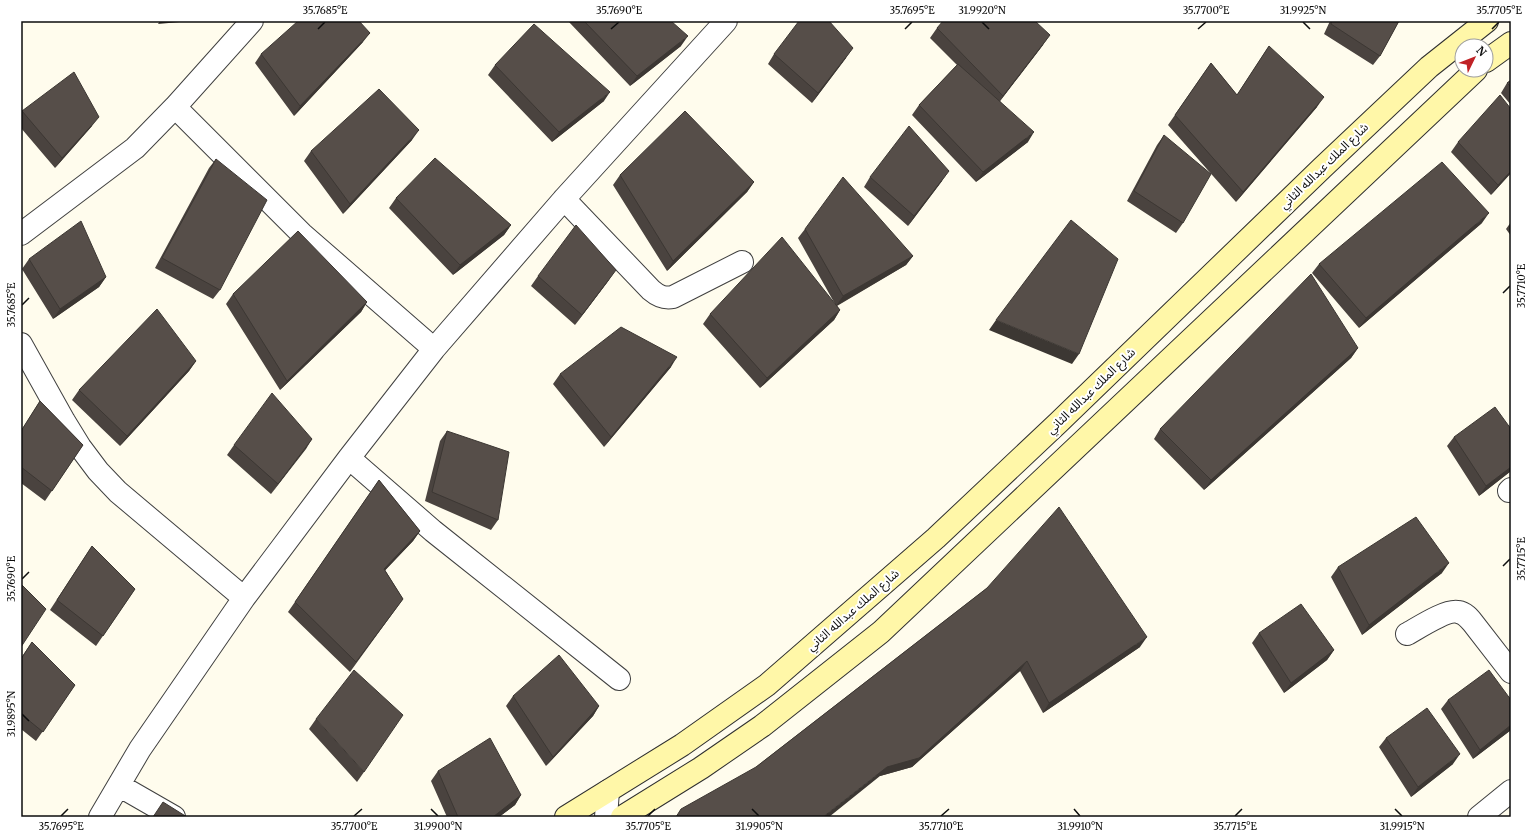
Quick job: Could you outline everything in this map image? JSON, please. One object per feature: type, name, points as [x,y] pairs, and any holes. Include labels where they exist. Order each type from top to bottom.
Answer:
[{"type":"main road","name":"شارع الملك عبدالله الثاني","points":[[566,817],[682,745],[767,685],[936,538],[1429,67],[1487,21]]},
{"type":"main road","points":[[1494,55],[1511,43]]},
{"type":"main road","points":[[622,817],[701,768],[762,726],[881,632],[1468,78]]},
{"type":"street","points":[[21,234],[135,148],[175,108],[252,21]]},
{"type":"street","points":[[100,817],[120,786],[140,749],[244,598],[349,458],[434,349],[564,199],[726,21]]},
{"type":"street","points":[[175,108],[302,234],[434,349]]},
{"type":"street","points":[[564,199],[657,295],[666,298],[673,297],[742,262]]},
{"type":"street","points":[[21,344],[64,421],[80,447],[98,471],[118,492],[244,598]]},
{"type":"street","points":[[349,458],[433,531],[619,679]]},
{"type":"street","points":[[1407,634],[1450,612],[1459,612],[1466,615],[1473,623],[1511,672]]},
{"type":"street","points":[[120,786],[174,817]]},
{"type":"street","points":[[606,817],[608,791]]},
{"type":"street","points":[[1479,817],[1511,791]]},
{"type":"building","points":[[298,21],[359,21],[370,33],[300,106],[261,54]]},
{"type":"building","points":[[584,21],[671,21],[688,36],[637,76]]},
{"type":"building","points":[[799,21],[829,21],[853,48],[818,93],[774,54]]},
{"type":"building","points":[[943,21],[1035,21],[1050,35],[1003,96],[937,28]]},
{"type":"building","points":[[1332,21],[1399,21],[1380,56],[1331,24]]},
{"type":"building","points":[[534,24],[610,92],[559,132],[495,65]]},
{"type":"building","points":[[1269,46],[1324,97],[1243,192],[1175,115],[1211,63],[1237,95]]},
{"type":"building","points":[[958,64],[1034,132],[983,172],[919,105]]},
{"type":"building","points":[[74,72],[99,117],[62,158],[22,111]]},
{"type":"building","points":[[1511,80],[1511,87],[1507,83]]},
{"type":"building","points":[[379,89],[419,130],[350,204],[311,151]]},
{"type":"building","points":[[1500,95],[1511,109],[1511,171],[1498,185],[1458,142]]},
{"type":"building","points":[[685,111],[754,182],[673,261],[620,175]]},
{"type":"building","points":[[909,126],[949,171],[914,216],[870,177]]},
{"type":"building","points":[[1164,135],[1211,174],[1183,223],[1134,191]]},
{"type":"building","points":[[435,158],[511,225],[460,265],[396,198]]},
{"type":"building","points":[[216,159],[267,200],[220,290],[162,258]]},
{"type":"building","points":[[1442,162],[1489,213],[1366,318],[1319,264]]},
{"type":"building","points":[[843,177],[913,256],[843,296],[805,229]]},
{"type":"building","points":[[1071,220],[1118,259],[1079,354],[996,320]]},
{"type":"building","points":[[81,221],[106,277],[60,309],[29,259]]},
{"type":"building","points":[[576,225],[616,270],[582,315],[538,276]]},
{"type":"building","points":[[298,231],[367,302],[287,381],[233,294]]},
{"type":"building","points":[[782,237],[840,310],[767,378],[710,314]]},
{"type":"building","points":[[1311,274],[1358,348],[1211,480],[1160,429]]},
{"type":"building","points":[[157,309],[196,361],[127,436],[79,390]]},
{"type":"building","points":[[621,327],[677,357],[611,437],[560,374]]},
{"type":"building","points":[[272,393],[312,439],[278,484],[234,445]]},
{"type":"building","points":[[40,401],[83,445],[52,491],[21,467],[21,431]]},
{"type":"building","points":[[1495,407],[1511,429],[1511,467],[1486,486],[1454,437]]},
{"type":"building","points":[[447,431],[509,452],[498,520],[432,492]]},
{"type":"building","points":[[379,480],[420,531],[384,569],[403,599],[356,662],[295,602]]},
{"type":"building","points":[[1059,507],[1147,637],[1049,703],[1027,661],[919,758],[887,767],[823,817],[676,817],[681,809],[756,767],[987,588]]},
{"type":"building","points":[[1416,517],[1449,563],[1369,625],[1338,567]]},
{"type":"building","points":[[92,546],[135,589],[103,636],[57,600]]},
{"type":"building","points":[[21,584],[46,609],[21,647]]},
{"type":"building","points":[[1301,604],[1334,650],[1291,683],[1259,633]]},
{"type":"building","points":[[32,642],[75,685],[43,732],[21,714],[21,659]]},
{"type":"building","points":[[559,655],[599,706],[553,757],[513,696]]},
{"type":"building","points":[[354,670],[403,715],[364,772],[316,719]]},
{"type":"building","points":[[1489,670],[1511,700],[1511,725],[1480,750],[1448,700]]},
{"type":"building","points":[[1427,708],[1460,754],[1418,787],[1386,738]]},
{"type":"building","points":[[490,738],[521,795],[493,817],[458,817],[438,771]]},
{"type":"building","points":[[163,802],[187,817],[153,817]]}]
